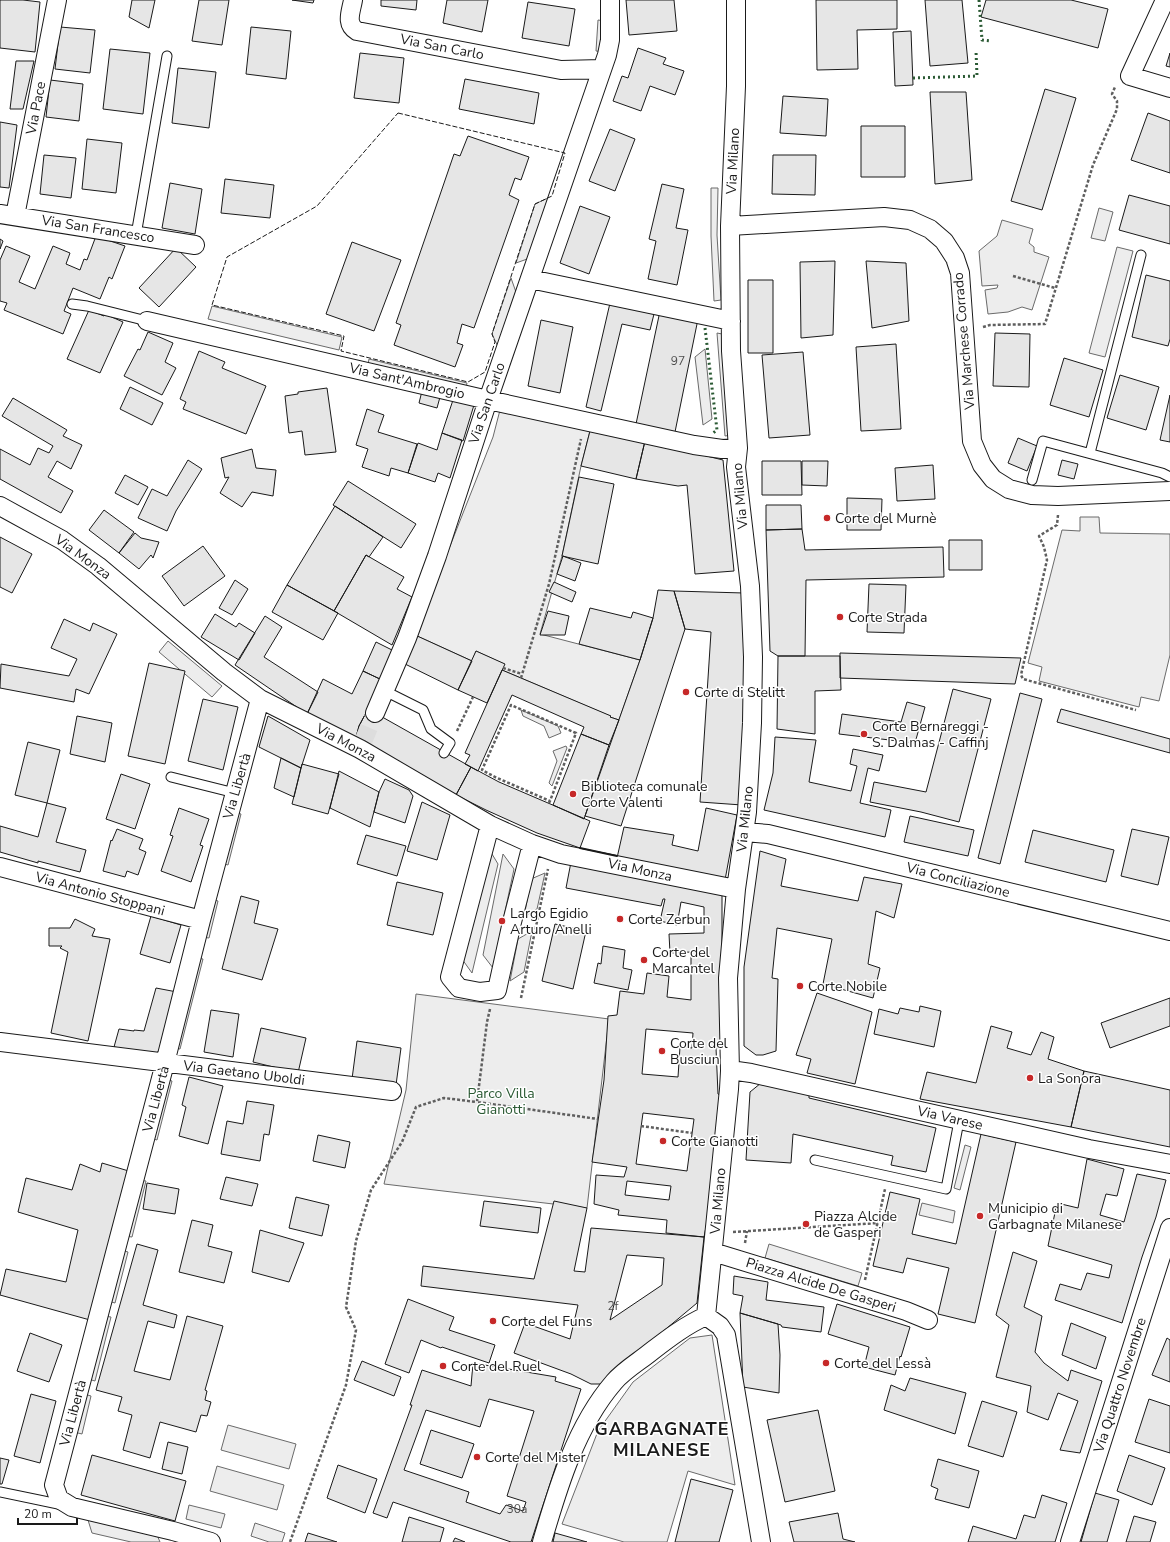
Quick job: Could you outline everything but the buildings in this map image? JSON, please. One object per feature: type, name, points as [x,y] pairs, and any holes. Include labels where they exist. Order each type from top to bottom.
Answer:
[{"type":"street","name":"Via Pace","points":[[7,215],[57,0]]},
{"type":"street","name":"Via San Carlo","points":[[353,0],[349,21],[351,28],[357,31],[561,70],[602,69]]},
{"type":"street","name":"Via San Carlo","points":[[375,713],[407,638],[437,556],[488,400],[608,55],[610,40],[610,0]]},
{"type":"street","name":"Via Milano","points":[[706,1316],[730,1071],[728,978],[736,890],[745,832],[752,722],[753,657],[750,586],[736,467],[738,448],[731,351],[730,226],[736,86],[736,0]]},
{"type":"street","points":[[1165,0],[1130,76],[1170,88]]},
{"type":"street","name":"Via San Carlo","points":[[561,70],[594,92]]},
{"type":"street","name":"Via San Francesco","points":[[7,215],[195,245]]},
{"type":"street","name":"Via Marchese Corrado","points":[[730,226],[884,217],[910,220],[930,230],[948,247],[955,258],[960,273],[972,441],[982,465],[993,479],[1009,489],[1032,495],[1058,496],[1170,491]]},
{"type":"street","points":[[530,279],[731,321]]},
{"type":"street","name":"Via Sant'Ambrogio","points":[[147,321],[488,400],[694,445],[722,449],[738,448]]},
{"type":"street","name":"Via Monza","points":[[0,506],[62,540],[98,566],[224,672],[260,699],[361,747],[429,785],[490,826],[532,844],[561,854],[736,890]]},
{"type":"street","name":"Via Libertà","points":[[65,1503],[54,1485],[260,699]]},
{"type":"street","points":[[490,826],[450,977],[459,988],[480,992],[497,990],[512,922],[532,844]]},
{"type":"street","name":"Via Conciliazione","points":[[745,832],[768,834],[1170,931]]},
{"type":"street","name":"Via Antonio Stoppani","points":[[0,867],[201,920]]},
{"type":"street","name":"Via Gaetano Uboldi","points":[[0,1042],[392,1091]]},
{"type":"street","name":"Via Varese","points":[[730,1071],[751,1073],[1088,1149],[1170,1164]]},
{"type":"street","name":"Via Quattro Novembre","points":[[1070,1542],[1170,1228]]},
{"type":"street","name":"Piazza Alcide De Gasperi","points":[[713,1252],[906,1310],[928,1320]]},
{"type":"street","points":[[542,1542],[554,1501],[569,1459],[595,1408],[615,1380],[677,1332],[706,1316],[720,1326],[726,1335],[761,1542]]},
{"type":"street","points":[[65,1503],[211,1542]]},
{"type":"lane","points":[[136,235],[167,56]]},
{"type":"lane","points":[[1090,453],[1141,255]]},
{"type":"lane","points":[[72,304],[87,306],[147,321]]},
{"type":"lane","points":[[1032,480],[1043,441],[1162,473],[1170,477]]},
{"type":"lane","points":[[393,694],[423,710],[431,729],[450,743],[444,753]]},
{"type":"lane","points":[[171,777],[235,793]]},
{"type":"lane","points":[[815,1160],[946,1189],[959,1120]]},
{"type":"lane","points":[[0,1492],[65,1503]]},
{"type":"path","points":[[990,325],[1045,324],[1093,165],[1117,109],[1117,101],[1112,94],[1117,84]]},
{"type":"path","points":[[1013,276],[1055,288]]},
{"type":"path","points":[[503,668],[522,676],[549,584],[585,421]]},
{"type":"path","points":[[1058,509],[1057,525],[1038,536],[1044,547],[1047,560],[1021,675],[1023,679],[1136,710]]},
{"type":"path","points":[[450,743],[473,697]]},
{"type":"path","points":[[511,705],[576,734],[550,802],[482,770],[511,705]]},
{"type":"path","points":[[521,998],[552,851]]},
{"type":"path","points":[[477,1102],[487,1022],[497,990]]},
{"type":"path","points":[[290,1542],[346,1385],[356,1330],[346,1307],[356,1241],[371,1190],[402,1142],[416,1107],[444,1098],[598,1119]]},
{"type":"path","points":[[641,1126],[692,1132]]},
{"type":"path","points":[[861,1296],[888,1177]]},
{"type":"path","points":[[715,1234],[878,1223]]},
{"type":"shaded area","points":[[598,20],[605,21],[604,52],[596,51]]},
{"type":"shaded area","points":[[711,188],[718,188],[717,235],[721,300],[714,301],[711,236]]},
{"type":"shaded area","points":[[548,198],[530,258],[516,263],[535,204]]},
{"type":"shaded area","points":[[1099,208],[1113,212],[1105,241],[1091,238]]},
{"type":"shaded area","points":[[1002,220],[1033,229],[1029,243],[1034,247],[1034,252],[1049,257],[1032,310],[1022,307],[1008,312],[988,314],[985,290],[997,288],[998,285],[982,286],[979,251],[997,236]]},
{"type":"shaded area","points":[[1117,247],[1133,251],[1105,357],[1089,353]]},
{"type":"shaded area","points":[[511,278],[517,295],[499,349],[492,334]]},
{"type":"shaded area","points":[[212,306],[342,337],[339,350],[208,319]]},
{"type":"shaded area","points":[[717,333],[722,334],[732,435],[725,436]]},
{"type":"shaded area","points":[[705,349],[712,419],[703,425],[695,357]]},
{"type":"shaded area","points":[[369,359],[467,383],[466,388],[368,364]]},
{"type":"shaded area","points":[[500,410],[591,427],[581,466],[562,556],[540,634],[640,660],[619,720],[502,670],[504,664],[476,651],[472,661],[415,635],[493,437]]},
{"type":"shaded area","points":[[1080,517],[1099,517],[1100,533],[1170,534],[1170,655],[1159,701],[1141,697],[1139,707],[1039,681],[1042,667],[1028,663],[1062,530],[1080,531]]},
{"type":"shaded area","points":[[168,641],[222,686],[212,697],[159,652]]},
{"type":"shaded area","points":[[521,710],[558,726],[561,733],[549,738],[544,726],[523,716]]},
{"type":"shaded area","points":[[566,746],[567,748],[552,786],[549,783],[557,761],[553,751]]},
{"type":"shaded area","points":[[234,812],[241,814],[228,865],[221,863]]},
{"type":"shaded area","points":[[489,849],[498,864],[472,973],[462,959]]},
{"type":"shaded area","points":[[503,854],[514,869],[493,968],[483,955]]},
{"type":"shaded area","points":[[545,873],[537,909],[524,917],[531,879]]},
{"type":"shaded area","points":[[211,899],[218,901],[209,938],[202,937]]},
{"type":"shaded area","points":[[532,931],[524,972],[510,981],[518,939]]},
{"type":"shaded area","points":[[197,958],[203,959],[180,1049],[173,1048]]},
{"type":"shaded area","name":"Parco Villa Gianotti","points":[[416,994],[609,1019],[587,1208],[384,1184],[406,1090]]},
{"type":"shaded area","points":[[165,1079],[172,1081],[157,1140],[150,1138]]},
{"type":"shaded area","points":[[965,1145],[971,1147],[960,1190],[954,1188]]},
{"type":"shaded area","points":[[139,1180],[146,1181],[132,1237],[125,1236]]},
{"type":"shaded area","points":[[922,1203],[955,1211],[953,1223],[919,1215]]},
{"type":"shaded area","points":[[769,1244],[862,1273],[858,1286],[765,1258]]},
{"type":"shaded area","points":[[121,1250],[128,1252],[115,1303],[108,1301]]},
{"type":"shaded area","points":[[104,1316],[111,1317],[95,1381],[88,1379]]},
{"type":"shaded area","points":[[712,1335],[735,1485],[688,1471],[667,1542],[624,1542],[562,1524],[598,1431],[633,1382],[690,1338]]},
{"type":"shaded area","points":[[84,1394],[91,1396],[82,1434],[74,1432]]},
{"type":"shaded area","points":[[228,1425],[296,1444],[289,1469],[221,1450]]},
{"type":"shaded area","points":[[217,1466],[284,1485],[277,1510],[210,1491]]},
{"type":"shaded area","points":[[189,1505],[225,1514],[221,1528],[186,1519]]},
{"type":"shaded area","points":[[88,1520],[157,1535],[160,1542],[131,1542],[92,1533]]},
{"type":"shaded area","points":[[255,1523],[285,1533],[282,1542],[269,1542],[251,1536]]},
{"type":"tunnel","points":[[362,744],[375,713]]},
{"type":"hedge","points":[[979,0],[982,40],[991,41]]},
{"type":"hedge","points":[[913,78],[977,76],[976,51]]},
{"type":"hedge","points":[[705,328],[717,430],[713,433]]},
{"type":"fence","points":[[398,113],[565,153],[552,196],[535,204],[492,334],[495,342],[485,372],[468,382],[341,351],[344,336],[212,305],[227,257],[317,206],[398,113]]},
{"type":"wall","points":[[580,848],[617,856]]},
{"type":"place","name":"Corte del Murnè","points":[[827,518]]},
{"type":"place","name":"Corte Strada","points":[[840,617]]},
{"type":"place","name":"Corte di Stelitt","points":[[686,692]]},
{"type":"place","name":"Corte Bernareggi - S. Dalmas - Caffinj","points":[[864,734]]},
{"type":"place","name":"Biblioteca comunale Corte Valenti","points":[[573,794]]},
{"type":"place","name":"Corte Zerbun","points":[[620,919]]},
{"type":"place","name":"Largo Egidio Arturo Anelli","points":[[502,921]]},
{"type":"place","name":"Corte del Marcantel","points":[[644,960]]},
{"type":"place","name":"Corte Nobile","points":[[800,986]]},
{"type":"place","name":"Corte del Busciun","points":[[662,1051]]},
{"type":"place","name":"La Sonora","points":[[1030,1078]]},
{"type":"place","name":"Corte Gianotti","points":[[663,1141]]},
{"type":"place","name":"Municipio di Garbagnate Milanese","points":[[980,1216]]},
{"type":"place","name":"Piazza Alcide de Gasperi","points":[[806,1224]]},
{"type":"place","name":"Corte del Funs","points":[[493,1321]]},
{"type":"place","name":"Corte del Lessà","points":[[826,1363]]},
{"type":"place","name":"Corte del Ruel","points":[[443,1366]]},
{"type":"place","name":"Corte del Mister","points":[[477,1457]]},
{"type":"district","name":"GARBAGNATE MILANESE","points":[[662,1439]]}]
